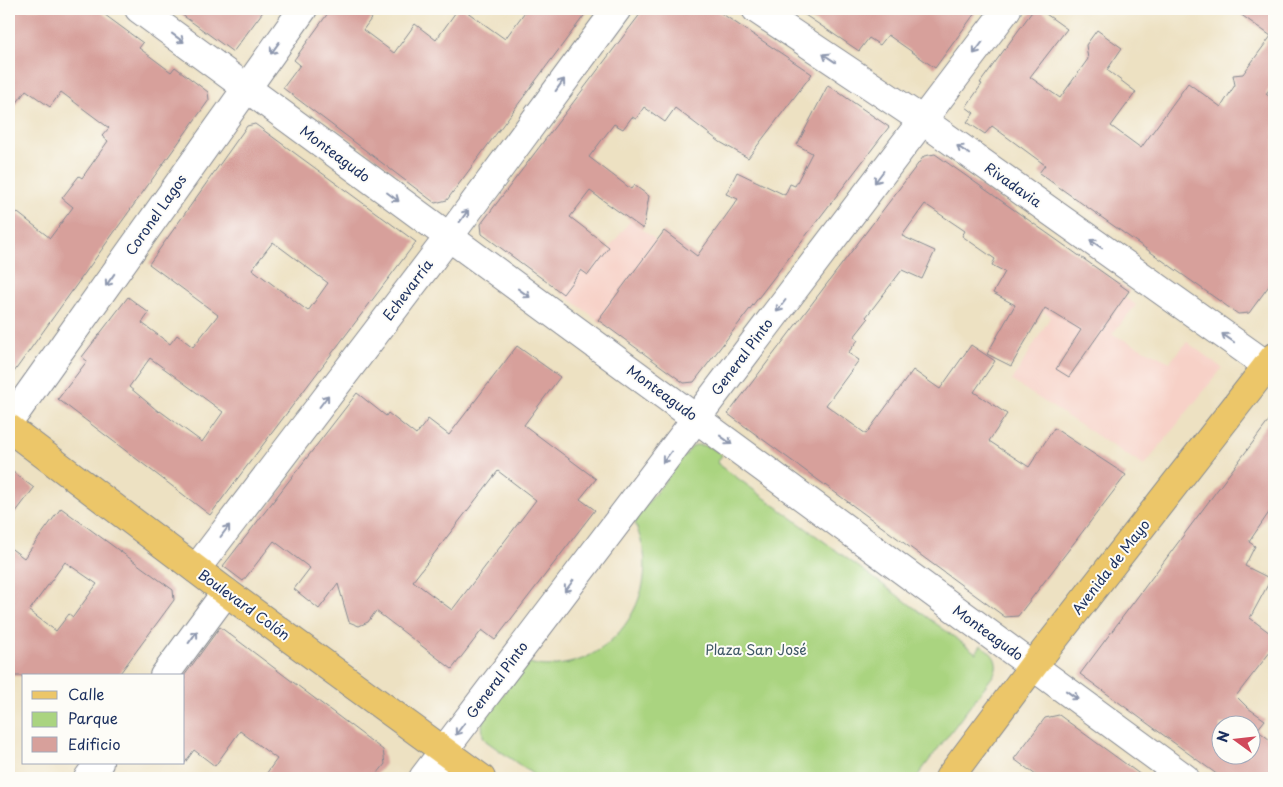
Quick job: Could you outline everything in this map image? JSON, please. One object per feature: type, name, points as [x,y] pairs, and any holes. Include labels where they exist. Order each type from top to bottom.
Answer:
[{"type":"main road","name":"Avenida de Mayo","points":[[949,778],[1033,666],[1271,362]]},
{"type":"main road","name":"Boulevard Colón","points":[[9,428],[196,570],[481,778]]},
{"type":"street","name":"Monteagudo","points":[[139,9],[1185,778]]},
{"type":"street","name":"Coronel Lagos","points":[[9,422],[304,9]]},
{"type":"street","name":"Echevarría","points":[[196,570],[448,238],[617,9]]},
{"type":"street","name":"Rivadavia","points":[[756,9],[922,120],[1271,362]]},
{"type":"street","name":"General Pinto","points":[[423,778],[1007,9]]},
{"type":"street","points":[[165,674],[226,592]]},
{"type":"street","points":[[88,778],[98,764]]},
{"type":"shaded area","points":[[631,220],[657,241],[598,320],[563,294],[581,270],[588,275]]},
{"type":"shaded area","points":[[1070,258],[1136,305],[1112,334],[1170,362],[1187,342],[1222,368],[1144,466],[1012,381],[1051,316],[1035,306]]},
{"type":"green space","name":"Plaza San José","points":[[695,445],[706,446],[722,455],[717,463],[976,653],[981,645],[995,659],[996,667],[992,677],[916,778],[538,778],[486,741],[483,736],[482,723],[523,667],[530,663],[550,666],[582,659],[599,650],[613,639],[625,624],[635,608],[645,572],[644,553],[635,523],[639,514]]},
{"type":"building","points":[[9,9],[97,9],[143,43],[139,48],[171,72],[175,67],[208,92],[209,100],[9,379],[9,206],[50,238],[73,207],[62,198],[79,176],[82,178],[108,141],[102,136],[109,128],[61,92],[50,107],[26,90],[9,114]]},
{"type":"building","points":[[174,9],[265,9],[233,52]]},
{"type":"building","points":[[331,9],[378,9],[363,30],[394,53],[415,24],[436,40],[458,9],[463,9],[505,39],[527,9],[589,9],[447,200],[435,203],[283,88],[300,65],[294,60]]},
{"type":"building","points":[[644,9],[715,9],[812,74],[748,158],[720,142],[675,108],[665,122],[644,107],[636,119],[632,117],[623,129],[614,124],[589,157],[631,189],[634,185],[649,196],[643,229],[590,191],[570,217],[609,247],[588,275],[581,270],[563,294],[482,234],[481,224]]},
{"type":"building","points":[[796,9],[978,9],[935,68],[888,35],[880,45],[869,38],[859,51]]},
{"type":"building","points":[[1034,9],[1039,9],[1067,29],[1030,77],[1060,98],[1088,59],[1086,45],[1097,30],[1122,48],[1107,70],[1136,92],[1111,126],[1141,148],[1188,83],[1221,107],[1235,85],[1233,75],[1243,74],[1271,36],[1233,9],[1274,9],[1274,82],[1266,94],[1274,100],[1274,279],[1249,313],[1238,314],[1039,173],[1045,165],[992,126],[985,134],[967,122],[974,113],[966,107],[982,84],[980,83]]},
{"type":"building","points":[[828,85],[889,127],[694,382],[684,383],[598,320],[664,231],[697,256],[738,199],[726,194],[737,172],[785,195],[790,184],[795,186],[812,153],[797,145]]},
{"type":"building","points":[[255,124],[416,242],[210,515],[58,399],[87,361],[82,357],[128,297],[149,313],[142,323],[170,344],[177,335],[193,347],[218,315],[149,264],[247,126]],"holes":[[[273,242],[328,283],[308,311],[252,269]],[[150,358],[223,412],[202,442],[159,412],[129,387]]]},
{"type":"building","points":[[935,154],[1129,291],[1069,377],[1056,369],[1081,330],[1045,308],[1011,366],[987,354],[1015,305],[993,293],[1005,272],[992,265],[995,259],[962,236],[965,231],[925,204],[902,236],[935,251],[922,279],[902,270],[866,317],[868,319],[854,337],[858,340],[848,353],[859,360],[826,405],[866,434],[913,370],[940,389],[971,345],[995,361],[974,392],[1007,414],[989,441],[1029,467],[1054,428],[1126,475],[1018,616],[1005,617],[728,414],[924,156]]},
{"type":"building","points":[[517,346],[560,377],[524,425],[596,479],[580,499],[595,510],[495,640],[482,630],[452,669],[376,611],[368,622],[359,626],[349,622],[338,584],[319,609],[294,589],[310,568],[274,541],[243,581],[223,566],[357,393],[386,416],[388,413],[416,435],[428,419],[449,435]],"holes":[[[498,471],[536,500],[452,610],[413,581]]]},
{"type":"building","points":[[1274,414],[1274,505],[1249,542],[1255,546],[1245,566],[1271,579],[1250,618],[1274,636],[1274,647],[1236,696],[1256,714],[1210,714],[1210,764],[1260,764],[1260,732],[1274,743],[1274,778],[1222,778],[1080,674]]},
{"type":"building","points":[[9,469],[34,488],[9,521]]},
{"type":"building","points":[[61,508],[173,590],[174,600],[119,674],[22,674],[22,676],[9,676],[9,547],[24,558]],"holes":[[[65,562],[97,584],[73,617],[69,614],[56,631],[29,611]]]},
{"type":"building","points":[[220,627],[383,750],[385,764],[374,778],[263,778],[277,759],[240,731],[215,766],[194,750],[185,763],[185,675]]},
{"type":"building","points":[[1059,715],[1145,778],[1040,778],[1014,759],[1045,718]]},
{"type":"building","points":[[1260,716],[1265,720],[1260,726]]}]
